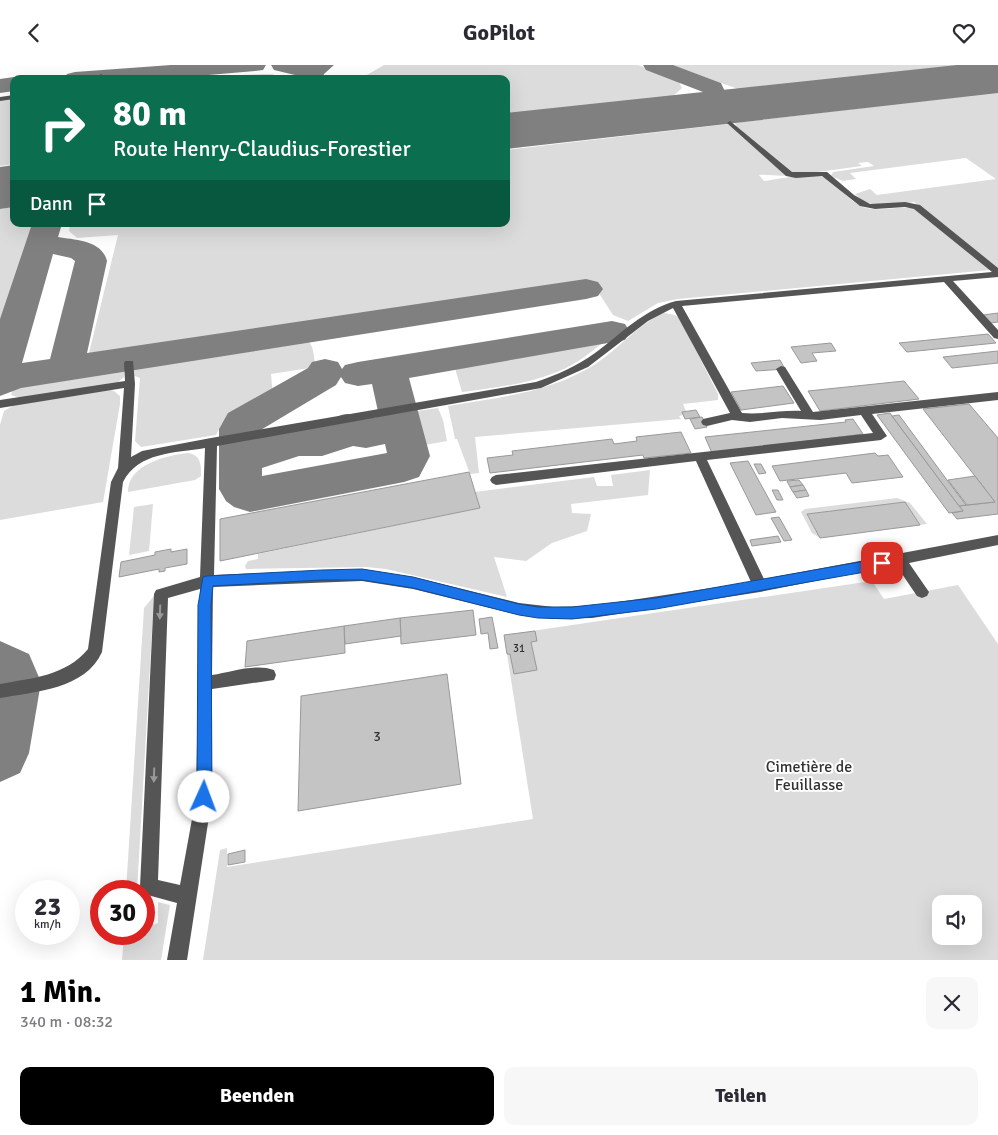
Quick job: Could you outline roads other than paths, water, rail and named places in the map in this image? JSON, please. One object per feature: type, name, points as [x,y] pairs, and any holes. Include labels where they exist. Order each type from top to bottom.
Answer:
[{"type":"street","points":[[730,123],[789,174],[796,176],[824,174],[866,206],[882,208],[906,204],[916,207],[998,273]]},
{"type":"street","points":[[124,468],[142,455],[551,381],[582,366],[651,313],[676,304],[998,273]]},
{"type":"street","points":[[946,279],[998,336]]},
{"type":"street","points":[[676,304],[737,415]]},
{"type":"street","points":[[0,691],[73,673],[85,664],[95,652],[117,482],[124,468],[130,383],[129,363]]},
{"type":"street","points":[[781,369],[810,415]]},
{"type":"street","points":[[0,404],[130,383]]},
{"type":"street","points":[[706,422],[737,415],[750,419],[782,414],[820,415],[998,395]]},
{"type":"street","points":[[496,480],[881,436],[864,411]]},
{"type":"street","points":[[177,960],[204,797],[205,605],[211,442]]},
{"type":"street","points":[[700,458],[760,586]]},
{"type":"street","points":[[188,896],[149,887],[161,594],[207,581],[322,575],[362,575],[413,583],[519,609],[554,613],[601,611],[760,586],[998,540]]},
{"type":"street","points":[[900,560],[922,592]]},
{"type":"street","points":[[205,683],[256,675],[269,675]]},
{"type":"park label","name":"Cimetière de Feuillasse","points":[[809,775]]}]
